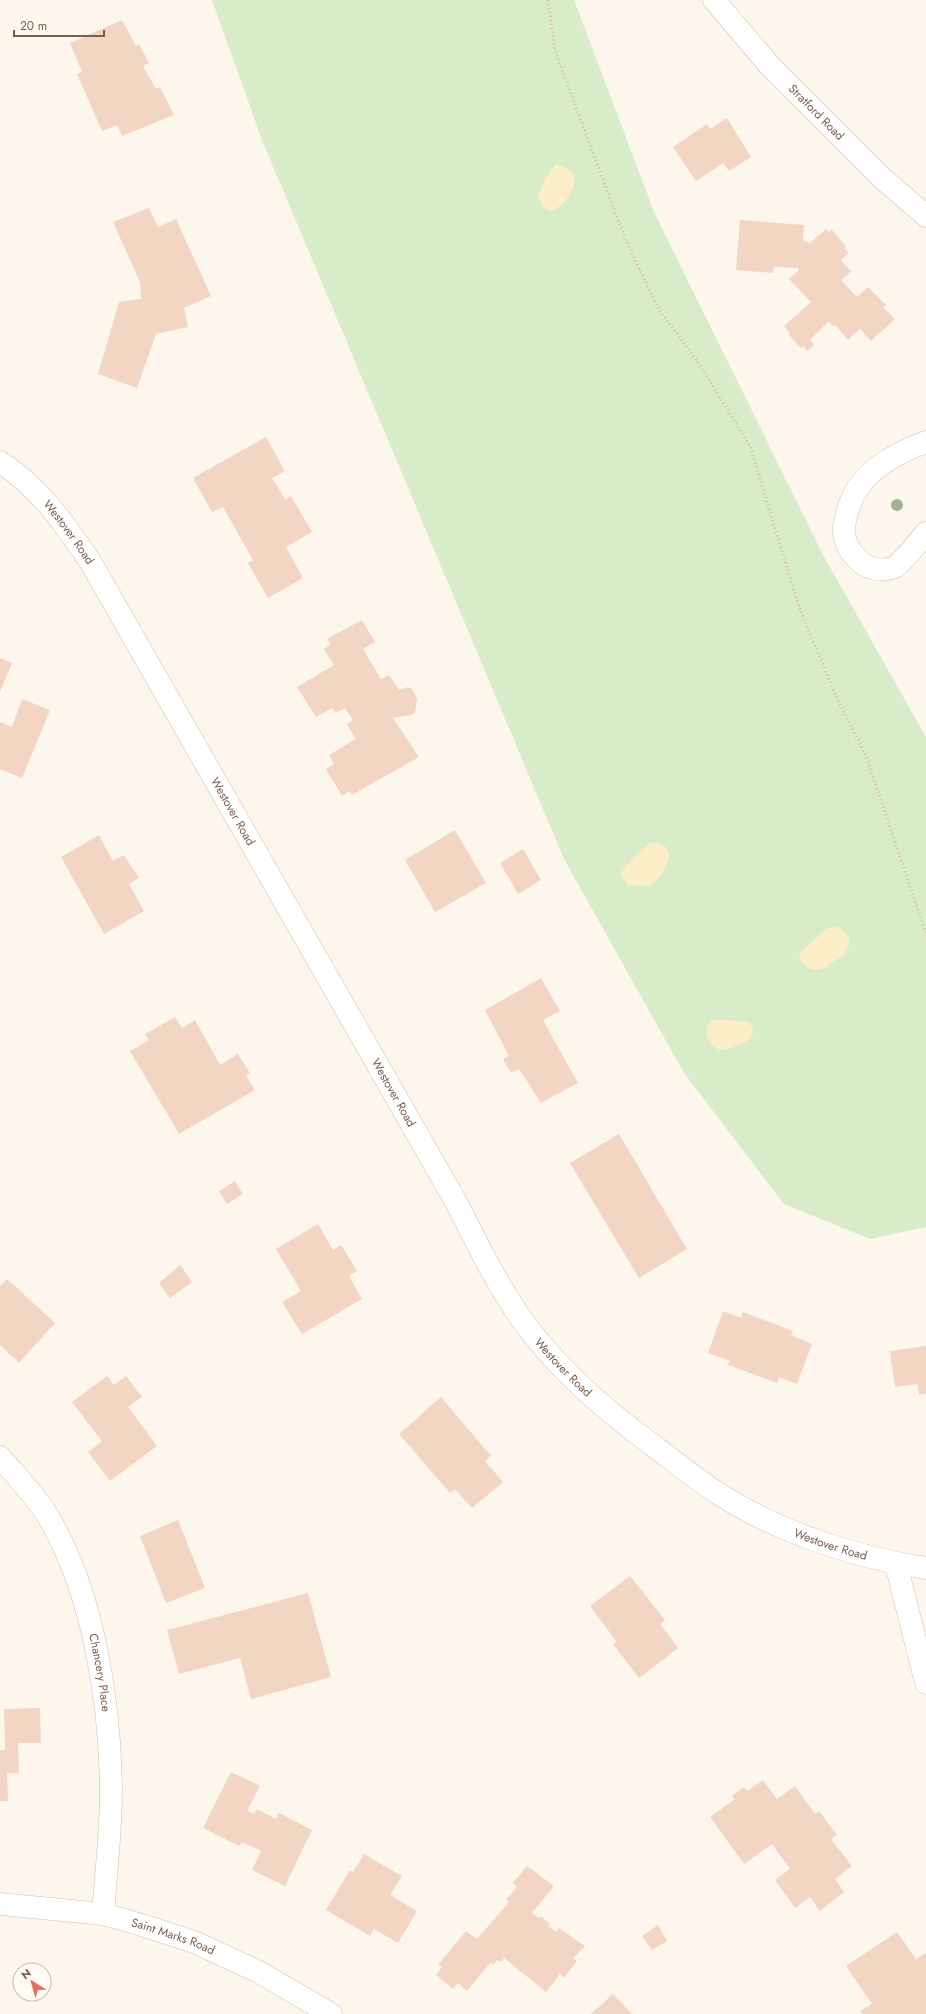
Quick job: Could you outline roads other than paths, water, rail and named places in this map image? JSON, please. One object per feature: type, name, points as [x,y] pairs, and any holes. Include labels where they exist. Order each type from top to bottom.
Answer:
[{"type":"street","name":"Stratford Road","points":[[714,0],[770,66],[882,178],[926,216]]},
{"type":"street","points":[[926,442],[888,458],[870,472],[858,488],[848,506],[844,531],[849,550],[859,561],[877,571],[895,567],[926,533]]},
{"type":"street","name":"Westover Road","points":[[0,462],[20,476],[60,517],[91,563],[456,1202],[485,1260],[520,1317],[562,1370],[617,1419],[718,1494],[755,1515],[859,1554],[896,1564],[926,1568]]},
{"type":"street","name":"Chancery Place","points":[[0,1457],[39,1502],[50,1519],[66,1552],[79,1587],[94,1642],[107,1715],[111,1791],[103,1914]]},
{"type":"street","points":[[896,1564],[926,1683]]},
{"type":"street","name":"Saint Marks Road","points":[[0,1904],[103,1914],[194,1942],[257,1971],[331,2014]]}]
